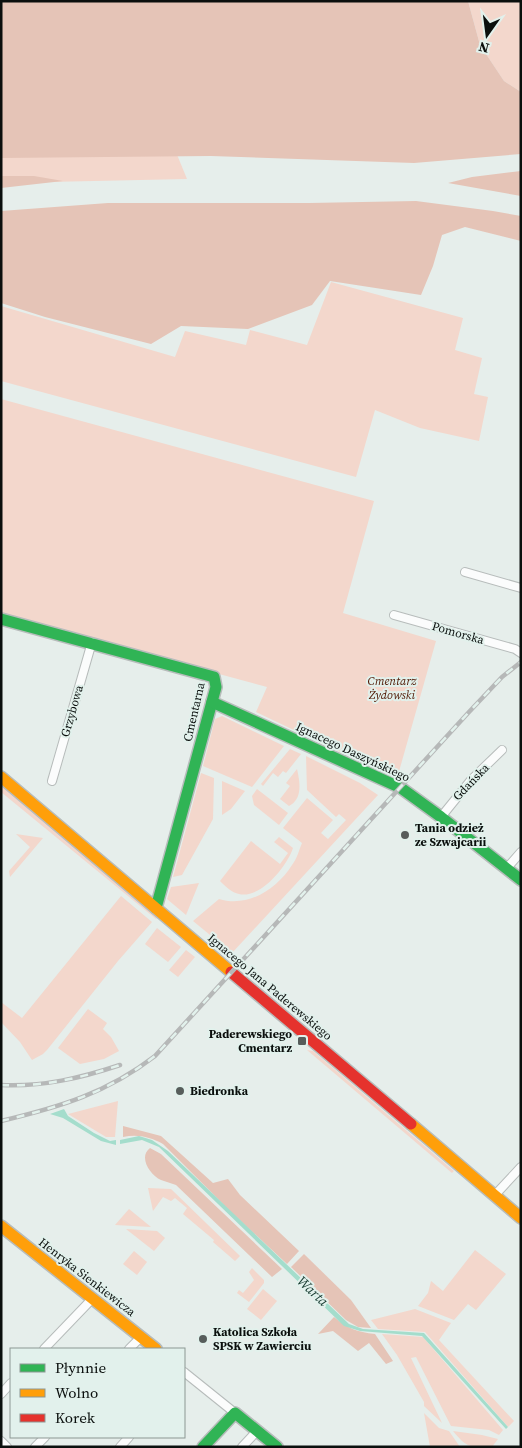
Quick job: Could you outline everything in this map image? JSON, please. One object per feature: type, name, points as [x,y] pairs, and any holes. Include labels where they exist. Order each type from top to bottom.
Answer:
[{"type":"street","points":[[465,572],[521,588]]},
{"type":"street","name":"Pomorska","points":[[394,615],[519,648]]},
{"type":"street","name":"Cmentarna","points":[[1,619],[92,642],[209,674],[214,677],[216,682],[212,702],[156,908]]},
{"type":"street","name":"Grzybowa","points":[[52,781],[92,642]]},
{"type":"street","name":"Ignacego Daszyńskiego","points":[[212,702],[401,788],[521,880]]},
{"type":"street","name":"Gdańska","points":[[441,817],[471,780],[502,750]]},
{"type":"street","name":"Ignacego Jana Paderewskiego","points":[[1,777],[521,1218]]},
{"type":"street","points":[[506,869],[521,852]]},
{"type":"street","points":[[494,1196],[521,1167]]},
{"type":"street","name":"Henryka Sienkiewicza","points":[[3,1232],[155,1348]]},
{"type":"street","points":[[45,1348],[92,1299]]},
{"type":"street","points":[[130,1348],[141,1337]]},
{"type":"street","points":[[185,1376],[277,1447]]},
{"type":"street","points":[[1,1394],[10,1385]]},
{"type":"street","points":[[203,1447],[235,1413]]},
{"type":"street","points":[[242,1447],[257,1431]]},
{"type":"street","points":[[120,1447],[129,1438]]},
{"type":"street","points":[[1,1441],[7,1447]]},
{"type":"green space","points":[[468,1],[518,1],[521,4],[521,92],[504,81],[480,45]]},
{"type":"green space","points":[[1,18],[148,84],[187,179],[1,183]]},
{"type":"green space","points":[[331,282],[463,318],[455,350],[482,358],[474,394],[488,397],[479,441],[420,428],[375,410],[356,477],[1,381],[1,306],[175,357],[185,331],[246,345],[250,330],[307,345]]},
{"type":"green space","name":"Cmentarz Żydowski","points":[[1,399],[374,501],[343,613],[436,641],[398,775],[364,761],[366,755],[344,748],[342,753],[256,712],[267,687],[1,615]]},
{"type":"green space","points":[[222,716],[284,746],[252,787],[203,766],[215,719]]},
{"type":"green space","points":[[290,749],[301,754],[286,773],[283,771],[278,777],[273,773],[263,786],[261,784]]},
{"type":"green space","points":[[306,756],[360,783],[378,795],[232,953],[193,921],[219,899],[241,901],[251,899],[270,889],[286,874],[295,860],[302,843],[283,828],[307,798],[333,820],[321,833],[328,839],[346,820],[339,814],[336,817],[307,790]]},
{"type":"green space","points":[[297,769],[298,795],[297,799],[289,806],[280,799],[290,786],[286,783]]},
{"type":"green space","points":[[201,773],[214,778],[213,819],[182,875],[173,877]]},
{"type":"green space","points":[[222,781],[245,791],[231,809],[222,815]]},
{"type":"green space","points":[[1,785],[158,917],[156,919],[1,792]]},
{"type":"green space","points":[[257,789],[288,813],[279,825],[254,805],[252,796]]},
{"type":"green space","points":[[16,834],[43,838],[10,877],[9,871],[30,847]]},
{"type":"green space","points":[[279,837],[293,848],[279,872],[264,886],[247,894],[239,894],[231,891],[220,881],[251,841],[280,864],[288,853],[274,842]]},
{"type":"green space","points":[[199,883],[186,915],[167,899],[171,887]]},
{"type":"green space","points":[[121,896],[152,922],[118,961],[47,1050],[32,1060],[20,1042],[1,1022],[1,1002],[22,1018]]},
{"type":"green space","points":[[157,928],[181,947],[168,962],[145,944]]},
{"type":"green space","points":[[186,950],[195,957],[178,977],[169,970]]},
{"type":"green space","points":[[88,1009],[107,1023],[103,1029],[111,1037],[119,1051],[104,1059],[80,1064],[58,1048]]},
{"type":"green space","points":[[307,1050],[313,1051],[454,1171],[452,1173]]},
{"type":"green space","points":[[118,1101],[115,1137],[106,1137],[68,1114]]},
{"type":"green space","points":[[148,1188],[171,1189],[240,1256],[235,1261],[213,1242],[214,1240],[183,1214],[187,1208],[175,1198],[171,1201],[163,1197],[153,1211]]},
{"type":"green space","points":[[129,1209],[151,1227],[115,1225]]},
{"type":"green space","points":[[126,1229],[157,1231],[165,1238],[154,1251]]},
{"type":"green space","points":[[475,1250],[506,1274],[476,1310],[468,1304],[454,1320],[418,1306],[428,1293],[431,1281],[443,1291]]},
{"type":"green space","points":[[134,1251],[147,1262],[137,1275],[123,1264]]},
{"type":"green space","points":[[252,1268],[264,1280],[264,1283],[249,1302],[237,1293],[239,1290],[243,1293],[254,1280],[249,1272]]},
{"type":"green space","points":[[263,1289],[277,1301],[261,1320],[247,1309]]},
{"type":"green space","points":[[415,1309],[451,1323],[439,1340],[514,1421],[508,1427],[425,1332],[378,1329],[371,1320]]},
{"type":"green space","points":[[382,1334],[423,1337],[503,1430],[499,1435],[489,1430],[451,1426],[416,1357],[411,1358],[442,1423],[424,1406],[424,1402],[397,1355]]},
{"type":"green space","points":[[424,1413],[439,1428],[449,1431],[460,1447],[430,1447]]},
{"type":"green space","points":[[453,1431],[498,1439],[492,1447],[473,1446],[465,1444]]},
{"type":"shaded area","points":[[1,1],[468,1],[480,45],[504,81],[521,92],[521,154],[414,163],[211,156],[1,158]]},
{"type":"shaded area","points":[[521,171],[521,196],[448,183],[472,177]]},
{"type":"shaded area","points":[[1,176],[34,176],[63,181],[1,188]]},
{"type":"shaded area","points":[[416,201],[521,216],[521,241],[465,227],[442,235],[433,266],[421,295],[330,281],[312,305],[248,329],[181,326],[151,344],[45,317],[1,303],[1,211],[108,203]]},
{"type":"shaded area","points":[[123,1126],[161,1136],[213,1183],[228,1179],[240,1195],[299,1251],[287,1264],[230,1211],[163,1144],[144,1137],[123,1137]]},
{"type":"shaded area","points":[[150,1148],[161,1154],[282,1269],[272,1277],[176,1185],[157,1178],[145,1161],[145,1156]]},
{"type":"shaded area","points":[[304,1254],[351,1300],[371,1328],[358,1327],[346,1320],[291,1267]]},
{"type":"shaded area","points":[[334,1317],[353,1329],[375,1334],[393,1361],[386,1364],[369,1343],[358,1351],[333,1331],[318,1334]]},
{"type":"water","points":[[64,1109],[68,1116],[94,1133],[110,1141],[116,1140],[116,1145],[101,1141],[63,1118],[50,1114]]},
{"type":"water","name":"Warta","points":[[139,1136],[152,1140],[168,1151],[349,1324],[363,1329],[424,1333],[508,1427],[506,1429],[422,1336],[360,1331],[344,1326],[159,1147],[142,1140],[120,1144],[120,1140]]},
{"type":"railway","points":[[1,1121],[63,1104],[101,1089],[119,1080],[155,1056],[469,712],[502,677],[521,662]]},
{"type":"railway","points":[[1,1085],[32,1085],[62,1081],[120,1065]]},
{"type":"traffic: fast","points":[[1,619],[214,677],[216,687],[156,908]]},
{"type":"traffic: fast","points":[[212,702],[401,788],[521,880]]},
{"type":"traffic: fast","points":[[203,1447],[235,1413],[277,1447]]},
{"type":"traffic: slow","points":[[1,777],[231,972]]},
{"type":"traffic: slow","points":[[411,1124],[521,1218]]},
{"type":"traffic: slow","points":[[1,1226],[155,1348]]},
{"type":"traffic: jam","points":[[231,972],[411,1124]]},
{"type":"place","name":"Tania odzież ze Szwajcarii","points":[[405,835]]},
{"type":"place","name":"Paderewskiego Cmentarz","points":[[302,1041]]},
{"type":"place","name":"Biedronka","points":[[180,1091]]},
{"type":"place","name":"Katolica Szkoła SPSK w Zawierciu","points":[[203,1339]]}]
